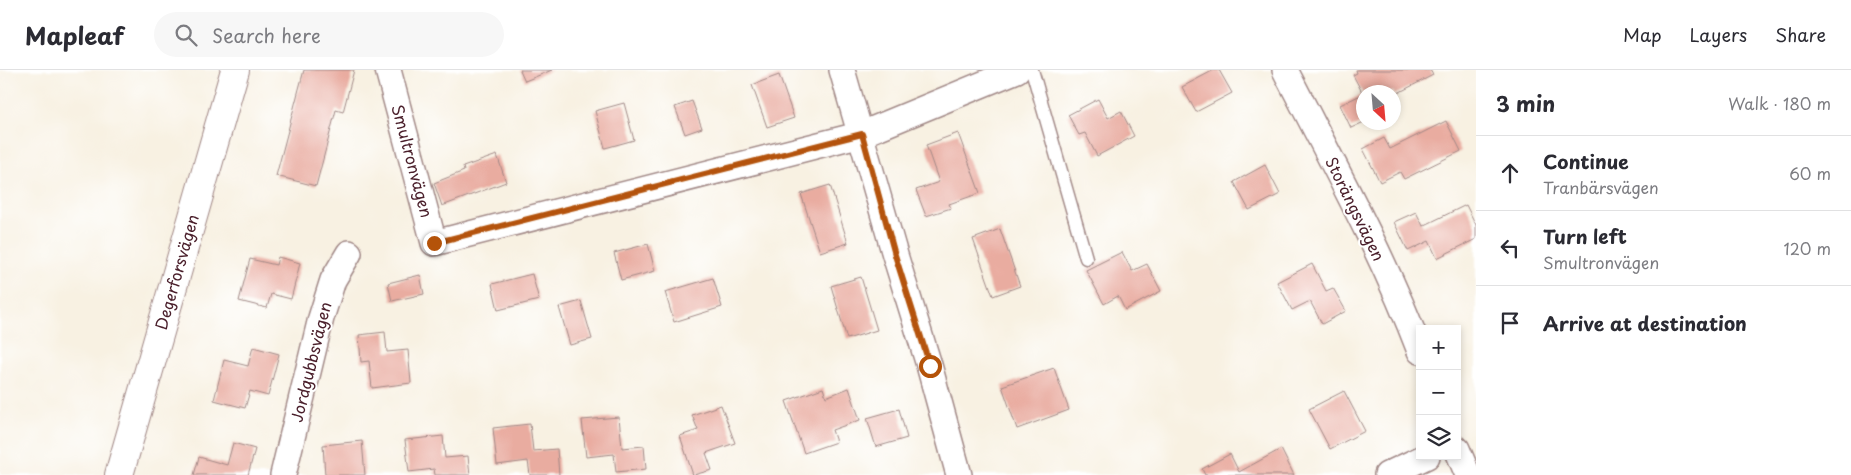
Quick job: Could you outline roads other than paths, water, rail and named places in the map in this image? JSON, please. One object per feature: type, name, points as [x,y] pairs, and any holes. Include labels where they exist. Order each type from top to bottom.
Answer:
[{"type":"main road","name":"Degerforsvägen","points":[[119,475],[235,70]]},
{"type":"street","name":"Smultronvägen","points":[[388,70],[434,243],[862,134],[1017,70]]},
{"type":"street","points":[[842,70],[862,134],[895,255],[930,366],[959,475]]},
{"type":"street","name":"Storängsvägen","points":[[1286,70],[1367,231],[1416,340]]},
{"type":"street","name":"Jordgubbsvägen","points":[[283,475],[326,303],[333,280],[349,252]]},
{"type":"street","points":[[1461,458],[1468,475]]},
{"type":"street","points":[[1387,475],[1419,460]]},
{"type":"lane","points":[[1032,70],[1086,258]]}]
